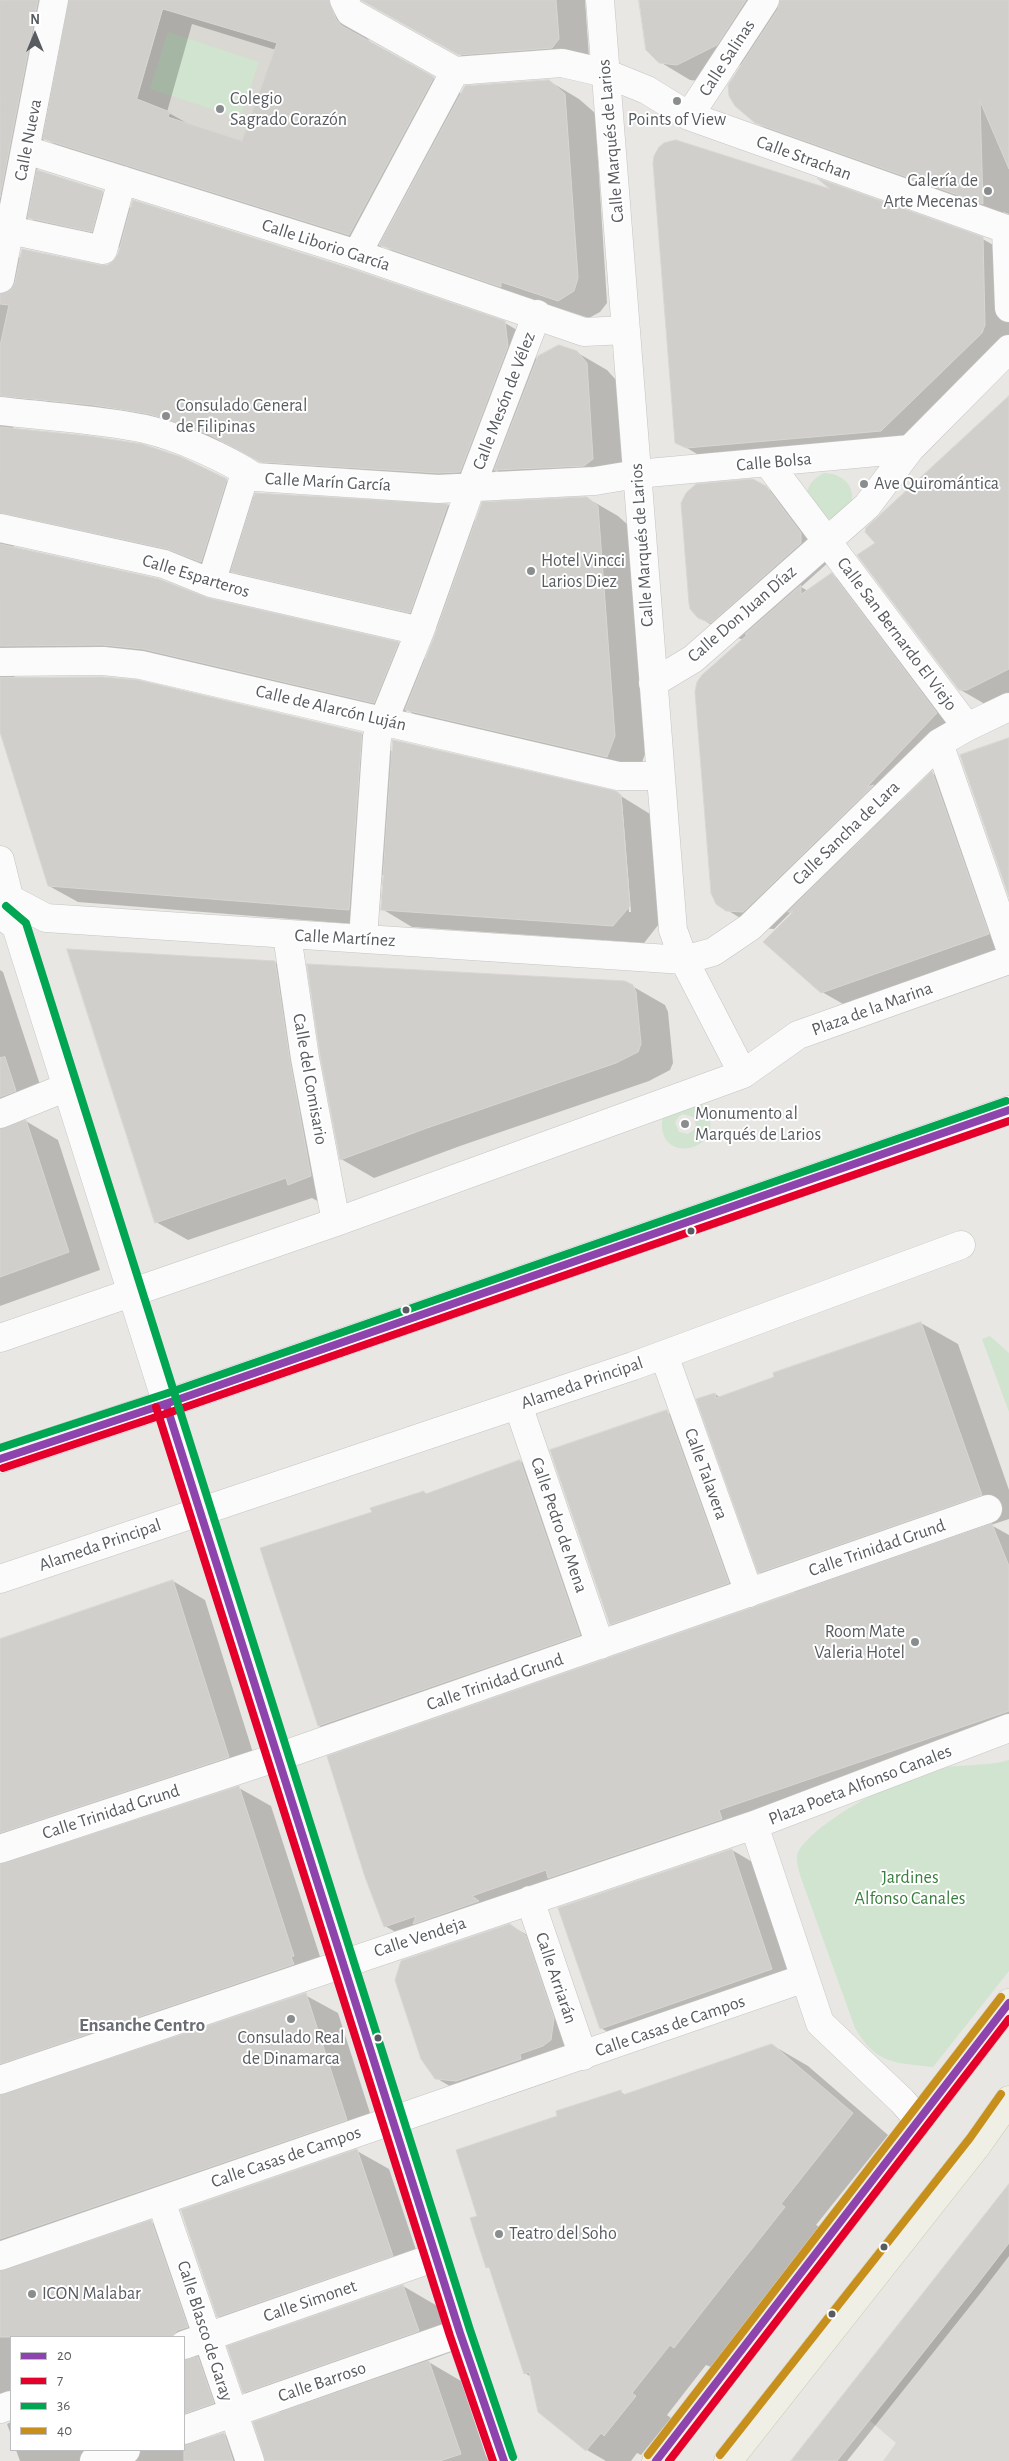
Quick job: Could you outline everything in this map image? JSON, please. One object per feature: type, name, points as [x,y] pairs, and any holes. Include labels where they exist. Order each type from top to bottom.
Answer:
[{"type":"main road","points":[[656,2461],[1009,2003]]},
{"type":"main road","points":[[728,2461],[978,2144],[1009,2100]]},
{"type":"street","name":"Calle Nueva","points":[[0,279],[5,229],[26,150],[54,0]]},
{"type":"street","name":"Calle Marqués de Larios","points":[[600,0],[659,776],[673,930],[684,960],[744,1074]]},
{"type":"street","name":"Calle Salinas","points":[[689,116],[765,0]]},
{"type":"street","points":[[347,6],[456,71],[357,254]]},
{"type":"street","name":"Calle Strachan","points":[[456,71],[562,63],[605,73],[647,90],[689,116],[1007,230]]},
{"type":"street","name":"Calle Liborio García","points":[[26,150],[357,254],[537,314],[584,332],[626,330]]},
{"type":"street","points":[[5,229],[103,250],[122,180]]},
{"type":"street","points":[[1007,230],[1009,308]]},
{"type":"street","name":"Calle Mesón de Vélez","points":[[363,938],[377,736],[420,631],[471,487],[537,314]]},
{"type":"street","points":[[828,541],[867,506],[910,449],[1009,350]]},
{"type":"street","points":[[982,379],[1009,384]]},
{"type":"street","name":"Calle Marín García","points":[[0,411],[148,430],[176,439],[254,478],[438,489],[596,481],[637,474]]},
{"type":"street","name":"Calle Bolsa","points":[[637,474],[910,449]]},
{"type":"street","name":"Calle San Bernardo El Viejo","points":[[768,463],[967,726]]},
{"type":"street","points":[[211,583],[242,483],[247,473]]},
{"type":"street","name":"Calle Esparteros","points":[[0,528],[164,564],[211,583],[420,631]]},
{"type":"street","name":"Calle Don Juan Díaz","points":[[653,683],[693,659],[828,541]]},
{"type":"street","name":"Calle de Alarcón Luján","points":[[0,662],[103,661],[141,665],[618,776],[659,776]]},
{"type":"street","name":"Calle Sancha de Lara","points":[[684,960],[713,952],[750,927],[939,743],[967,726],[1009,707]]},
{"type":"street","points":[[939,743],[1009,945]]},
{"type":"street","points":[[0,860],[9,913],[67,1086],[199,1512],[460,2334],[504,2458]]},
{"type":"street","name":"Calle Martínez","points":[[9,913],[46,918],[287,935],[363,938],[684,960]]},
{"type":"street","name":"Calle del Comisario","points":[[287,935],[305,1058],[336,1222]]},
{"type":"street","name":"Plaza de la Marina","points":[[744,1074],[798,1035],[1009,960]]},
{"type":"street","points":[[0,1338],[336,1222],[744,1074]]},
{"type":"street","points":[[0,1114],[67,1086]]},
{"type":"street","points":[[0,1459],[166,1404],[1009,1110]]},
{"type":"street","name":"Alameda Principal","points":[[0,1579],[664,1355],[961,1245]]},
{"type":"street","name":"Calle Talavera","points":[[664,1355],[749,1593]]},
{"type":"street","name":"Calle Pedro de Mena","points":[[518,1405],[600,1645]]},
{"type":"street","name":"Calle Trinidad Grund","points":[[0,1849],[278,1757],[988,1510]]},
{"type":"street","name":"Plaza Poeta Alfonso Canales","points":[[918,2119],[902,2101],[820,2023],[754,1825],[1009,1728]]},
{"type":"street","name":"Calle Vendeja","points":[[0,2080],[343,1962],[754,1825]]},
{"type":"street","name":"Calle Arriarán","points":[[530,1900],[583,2056]]},
{"type":"street","name":"Calle Casas de Campos","points":[[0,2256],[772,1991],[805,1978]]},
{"type":"street","name":"Calle Blasco de Garay","points":[[161,2201],[195,2340],[232,2413],[250,2461]]},
{"type":"street","name":"Calle Simonet","points":[[195,2340],[436,2257]]},
{"type":"street","name":"Calle Barroso","points":[[185,2430],[460,2334]]},
{"type":"street","points":[[94,2461],[123,2451]]},
{"type":"shaded area","name":"Colegio Sagrado Corazón","points":[[149,0],[278,39],[294,217],[109,160],[134,106]]},
{"type":"shaded area","points":[[1009,2244],[1009,2461],[883,2461],[896,2443],[870,2421]]},
{"type":"green space","points":[[168,32],[259,62],[240,118],[150,89]]},
{"type":"green space","points":[[824,473],[837,476],[846,481],[851,488],[852,497],[850,505],[845,512],[836,517],[824,519],[806,499],[811,483]]},
{"type":"green space","points":[[699,1102],[709,1118],[710,1132],[703,1142],[692,1147],[679,1148],[668,1143],[662,1131],[664,1111]],"holes":[[[683,1114],[693,1117],[696,1124],[694,1130],[688,1134],[679,1132],[675,1123],[678,1117]]]},
{"type":"green space","points":[[990,1336],[1009,1353],[1009,1412],[982,1339]]},
{"type":"green space","name":"Jardines Alfonso Canales","points":[[1009,1760],[1009,1971],[933,2067],[887,2060],[871,2049],[855,2028],[800,1875],[797,1856],[803,1844],[835,1817],[900,1781],[933,1769],[990,1764]]},
{"type":"building","points":[[0,0],[38,0],[0,197]]},
{"type":"building","points":[[69,0],[329,0],[336,19],[342,26],[434,77],[349,235],[43,139]],"holes":[[[163,9],[277,43],[242,141],[168,117],[170,112],[137,99]]]},
{"type":"building","points":[[361,0],[556,0],[559,39],[552,48],[459,55]]},
{"type":"building","points":[[639,0],[746,0],[717,45],[677,65],[659,63],[646,50]]},
{"type":"building","points":[[780,0],[1009,0],[1009,169],[980,101],[983,204],[755,123],[735,106],[729,96],[728,85],[778,9]]},
{"type":"building","points":[[549,80],[565,94],[578,278],[574,291],[558,301],[501,282],[501,287],[379,245],[465,86]]},
{"type":"building","points":[[676,140],[830,189],[817,178],[983,237],[985,325],[982,333],[881,431],[686,448],[675,443],[653,163],[654,156],[659,147],[664,143]]},
{"type":"building","points":[[37,170],[103,191],[92,232],[28,218]]},
{"type":"building","points":[[133,200],[352,269],[505,321],[508,346],[460,472],[438,473],[260,462],[208,434],[149,414],[93,405],[0,396],[0,346],[9,305],[0,304],[0,294],[11,290],[15,282],[22,249],[108,265],[118,254]]},
{"type":"building","points":[[559,345],[577,351],[587,363],[593,459],[584,466],[494,470],[538,356]]},
{"type":"building","points":[[1009,396],[1009,669],[967,690],[959,690],[857,555],[875,543],[865,532],[866,528]]},
{"type":"building","points":[[0,427],[89,436],[142,444],[181,457],[227,479],[201,562],[167,549],[0,513]]},
{"type":"building","points":[[753,479],[766,486],[801,533],[801,543],[711,623],[698,618],[690,609],[681,503],[686,493],[696,484]]},
{"type":"building","points":[[255,493],[448,504],[410,613],[231,572]]},
{"type":"building","points":[[587,497],[598,506],[615,736],[607,757],[405,710],[434,637],[482,502]]},
{"type":"building","points":[[0,544],[159,579],[208,598],[399,642],[374,703],[143,649],[103,645],[0,646]]},
{"type":"building","points":[[832,573],[937,713],[867,787],[874,785],[743,912],[726,911],[716,904],[711,893],[695,692],[697,682],[702,675],[747,635],[745,634],[801,585],[801,594]]},
{"type":"building","points":[[102,677],[138,680],[362,733],[349,910],[48,886],[0,732],[0,678]]},
{"type":"building","points":[[1009,738],[1009,897],[960,755]]},
{"type":"building","points":[[393,740],[616,791],[621,795],[630,906],[613,926],[381,910]]},
{"type":"building","points":[[932,771],[989,934],[821,993],[763,942],[793,912],[788,912]]},
{"type":"building","points":[[67,949],[275,961],[290,1061],[311,1176],[288,1185],[286,1178],[155,1223]]},
{"type":"building","points":[[307,964],[625,981],[633,985],[636,992],[641,1044],[638,1052],[616,1063],[340,1160],[320,1055]]},
{"type":"building","points":[[5,1057],[16,1091],[0,1097],[0,1058]]},
{"type":"building","points":[[26,1120],[69,1252],[0,1277],[0,1129]]},
{"type":"building","points":[[921,1322],[982,1495],[758,1573],[696,1399],[715,1393],[716,1398],[774,1377],[773,1373]]},
{"type":"building","points":[[667,1410],[729,1583],[610,1625],[550,1450]]},
{"type":"building","points":[[520,1460],[580,1635],[318,1726],[260,1548],[372,1512],[370,1508],[424,1491],[425,1494]]},
{"type":"building","points":[[992,1524],[1009,1566],[1009,1711],[719,1810],[722,1819],[548,1878],[546,1870],[472,1896],[479,1901],[413,1924],[416,1916],[384,1927],[365,1877],[327,1756]]},
{"type":"building","points":[[173,1580],[229,1757],[0,1833],[0,1639]]},
{"type":"building","points":[[239,1786],[294,1956],[291,1957],[294,1964],[0,2064],[0,1864]]},
{"type":"building","points":[[732,1849],[772,1969],[600,2029],[558,1908]]},
{"type":"building","points":[[510,1924],[526,1936],[554,2018],[551,2040],[543,2046],[520,2054],[521,2059],[456,2081],[435,2079],[421,2059],[395,1980],[401,1961]]},
{"type":"building","points":[[306,1993],[347,2120],[0,2239],[0,2095]]},
{"type":"building","points":[[772,2044],[853,2113],[781,2204],[785,2207],[674,2348],[670,2345],[632,2393],[636,2396],[604,2436],[601,2433],[586,2451],[538,2412],[529,2372],[524,2374],[489,2267],[486,2268],[470,2218],[477,2216],[456,2150],[557,2116],[556,2111],[621,2090],[622,2095]]},
{"type":"building","points":[[357,2149],[393,2256],[217,2317],[181,2210]]},
{"type":"building","points":[[1009,2184],[1009,2243],[976,2286],[837,2461],[791,2461]]},
{"type":"building","points":[[151,2220],[188,2327],[178,2330],[172,2336],[0,2337],[0,2271]]},
{"type":"building","points":[[403,2285],[419,2331],[243,2393],[227,2346]]},
{"type":"building","points":[[198,2357],[214,2403],[185,2414],[185,2360]]},
{"type":"building","points":[[429,2361],[461,2454],[440,2461],[265,2461],[253,2422]]},
{"type":"building","points":[[224,2433],[233,2461],[184,2461],[185,2445]]},
{"type":"transit line","name":"36","points":[[6,906],[26,923],[470,2330],[513,2457]]},
{"type":"transit line","name":"36","points":[[0,1448],[168,1393],[1006,1101]]},
{"type":"transit line","name":"20","points":[[0,1459],[171,1402],[1009,1110]]},
{"type":"transit line","name":"7","points":[[3,1468],[174,1411],[1009,1121]]},
{"type":"transit line","name":"20","points":[[166,1404],[460,2333],[504,2461]]},
{"type":"transit line","name":"7","points":[[156,1407],[450,2336],[493,2461]]},
{"type":"transit line","name":"40","points":[[648,2455],[1001,1997]]},
{"type":"transit line","name":"20","points":[[656,2461],[1009,2003]]},
{"type":"transit line","name":"7","points":[[669,2461],[1009,2019]]},
{"type":"transit line","name":"40","points":[[720,2455],[970,2138],[1001,2094]]},
{"type":"place","name":"Points of View","points":[[677,101]]},
{"type":"place","name":"Colegio Sagrado Corazón","points":[[220,109]]},
{"type":"place","name":"Galería de Arte Mecenas","points":[[988,191]]},
{"type":"place","name":"Consulado General de Filipinas","points":[[166,416]]},
{"type":"place","name":"Ave Quiromántica","points":[[864,484]]},
{"type":"place","name":"Hotel Vincci Larios Diez","points":[[531,571]]},
{"type":"place","name":"Monumento al Marqués de Larios","points":[[685,1124]]},
{"type":"place","name":"Room Mate Valeria Hotel","points":[[915,1642]]},
{"type":"place","name":"Consulado Real de Dinamarca","points":[[291,2019]]},
{"type":"place","name":"Teatro del Soho","points":[[499,2234]]},
{"type":"place","name":"ICON Malabar","points":[[32,2294]]},
{"type":"district","name":"Ensanche Centro","points":[[142,2025]]}]
